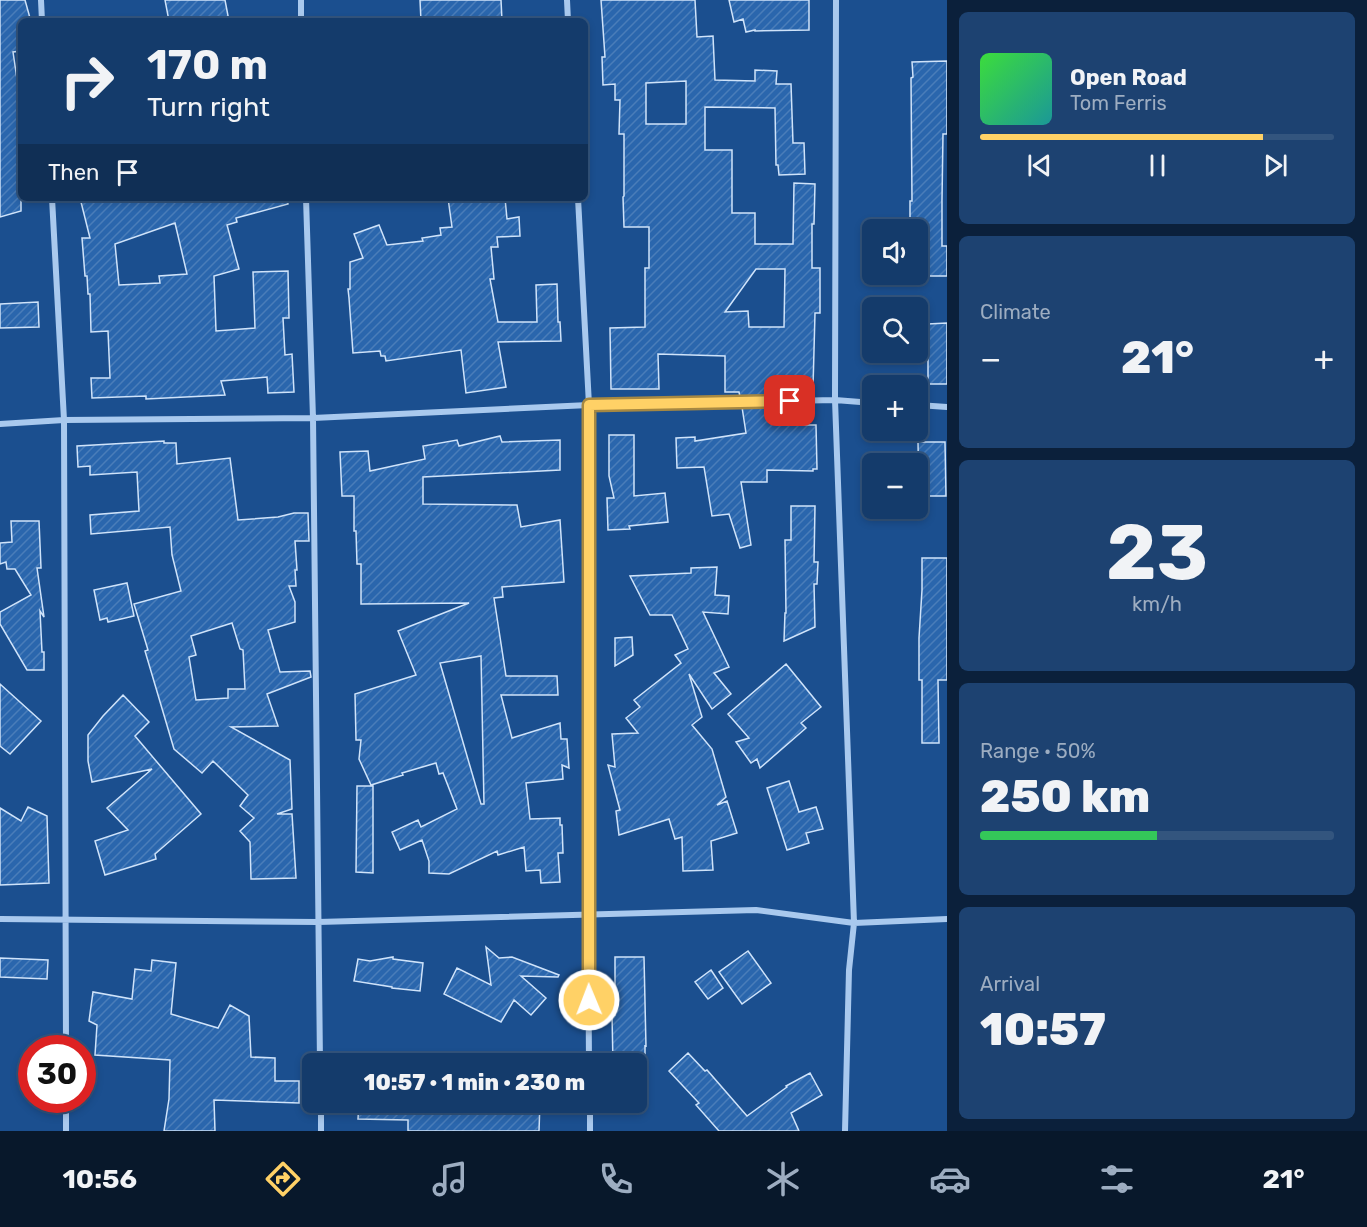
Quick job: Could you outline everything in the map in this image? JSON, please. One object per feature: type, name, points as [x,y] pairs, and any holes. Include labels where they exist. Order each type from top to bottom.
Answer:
[{"type":"street","points":[[41,0],[42,18]]},
{"type":"street","points":[[301,0],[301,18]]},
{"type":"street","points":[[567,0],[568,18]]},
{"type":"street","points":[[836,0],[835,400],[854,923],[849,970],[845,1131]]},
{"type":"street","points":[[52,201],[64,420],[66,1035]]},
{"type":"street","points":[[306,201],[313,418],[320,1053]]},
{"type":"street","points":[[578,201],[589,405],[589,1053]]},
{"type":"street","points":[[0,424],[64,420],[313,418],[589,405],[835,400],[862,402]]},
{"type":"street","points":[[928,406],[947,407]]},
{"type":"street","points":[[0,919],[318,922],[756,910],[854,923],[947,919]]},
{"type":"street","points":[[66,1113],[66,1131]]},
{"type":"street","points":[[321,1113],[321,1131]]},
{"type":"street","points":[[590,1113],[590,1131]]},
{"type":"building","points":[[0,0],[25,0],[30,18],[18,18],[18,51],[13,52],[18,86],[18,201],[21,201],[21,211],[0,217]]},
{"type":"building","points":[[165,0],[225,0],[228,18],[168,18]]},
{"type":"building","points":[[420,0],[501,0],[502,18],[421,18]]},
{"type":"building","points":[[601,0],[695,0],[697,37],[713,36],[715,80],[755,81],[755,70],[777,71],[776,84],[791,84],[793,143],[804,143],[805,174],[779,175],[778,165],[776,165],[775,108],[705,107],[705,150],[732,150],[732,213],[755,213],[755,244],[793,244],[794,183],[815,184],[812,268],[820,268],[820,313],[815,313],[813,388],[798,388],[798,395],[740,397],[739,392],[725,392],[725,356],[658,354],[659,389],[611,389],[610,328],[645,327],[645,268],[649,268],[649,227],[624,227],[624,134],[619,134],[620,100],[615,100],[615,84],[603,85],[602,57],[605,57]],"holes":[[[686,81],[686,124],[646,124],[646,83]],[[756,269],[785,269],[784,327],[749,327],[748,311],[725,312]]]},
{"type":"building","points":[[729,0],[809,0],[809,30],[746,32],[743,19],[734,22]]},
{"type":"building","points":[[947,61],[947,134],[943,134],[942,246],[947,246],[947,276],[928,276],[928,219],[910,219],[912,62]]},
{"type":"building","points":[[81,201],[288,201],[288,204],[236,218],[237,222],[227,225],[239,269],[214,276],[216,331],[255,328],[253,272],[288,271],[289,318],[283,318],[285,355],[292,354],[294,392],[268,393],[267,377],[221,381],[225,395],[146,399],[146,396],[92,398],[91,378],[110,378],[108,331],[91,332],[90,294],[88,294],[87,276],[85,276],[82,238],[90,238]],"holes":[[[175,223],[187,274],[159,276],[160,283],[119,285],[115,244]]]},
{"type":"building","points":[[448,201],[505,201],[507,219],[519,217],[520,236],[497,237],[498,247],[491,247],[494,279],[490,279],[498,322],[537,322],[536,285],[557,284],[561,341],[498,342],[506,387],[466,393],[461,350],[386,361],[380,351],[353,353],[348,289],[350,289],[350,262],[363,258],[354,234],[379,225],[387,245],[423,241],[422,238],[441,235],[440,228],[452,227]]},
{"type":"building","points":[[38,302],[39,327],[0,328],[0,304]]},
{"type":"building","points":[[947,323],[947,384],[928,384],[928,324]]},
{"type":"building","points":[[798,406],[797,425],[816,425],[817,469],[813,471],[767,470],[767,482],[741,482],[751,545],[740,548],[729,514],[712,516],[704,467],[677,468],[676,438],[695,437],[695,441],[746,433],[742,407]]},
{"type":"building","points":[[609,435],[634,435],[634,496],[665,493],[668,522],[629,526],[630,529],[608,530],[607,498],[614,498],[609,476]]},
{"type":"building","points":[[500,436],[502,442],[560,440],[560,470],[423,477],[423,504],[517,505],[521,527],[560,520],[564,582],[502,587],[503,597],[494,598],[506,676],[557,676],[558,695],[501,695],[512,738],[560,723],[561,739],[567,739],[569,768],[562,765],[563,779],[526,783],[530,819],[560,818],[563,853],[558,853],[560,882],[541,883],[540,870],[526,871],[524,847],[498,855],[497,851],[449,874],[429,873],[429,861],[422,840],[400,850],[392,832],[418,820],[421,827],[457,809],[443,773],[439,774],[436,763],[371,785],[359,759],[361,740],[356,740],[355,694],[416,675],[398,631],[469,603],[361,604],[361,564],[357,564],[354,496],[342,496],[340,452],[368,451],[370,471],[425,459],[423,446],[457,440],[459,446]],"holes":[[[481,656],[484,804],[481,804],[440,663]]]},
{"type":"building","points":[[164,441],[164,443],[176,443],[177,464],[230,458],[238,520],[308,513],[309,541],[295,541],[296,586],[289,586],[295,602],[295,622],[268,630],[280,672],[310,671],[311,677],[267,694],[278,726],[231,727],[290,760],[292,809],[277,814],[292,814],[296,878],[251,879],[250,842],[240,831],[254,818],[240,806],[248,795],[213,761],[202,773],[174,749],[145,651],[148,650],[134,604],[181,591],[172,555],[170,527],[91,534],[90,515],[139,511],[137,472],[90,475],[90,466],[78,467],[77,446]],"holes":[[[232,623],[240,649],[243,650],[245,689],[228,689],[228,698],[196,700],[189,657],[196,655],[191,636]]]},
{"type":"building","points":[[918,442],[945,442],[946,496],[928,496],[928,453],[918,453]]},
{"type":"building","points":[[791,506],[815,506],[814,562],[818,562],[817,584],[814,584],[815,627],[784,641],[785,540],[791,540]]},
{"type":"building","points":[[11,521],[39,521],[41,568],[37,568],[44,617],[40,611],[44,670],[27,670],[0,624],[0,612],[31,595],[15,569],[7,569],[6,562],[0,564],[0,543],[12,542]]},
{"type":"building","points":[[922,558],[947,558],[947,680],[938,680],[939,743],[922,743],[919,638]]},
{"type":"building","points":[[717,567],[715,595],[729,596],[728,614],[703,612],[729,667],[714,673],[731,694],[712,709],[689,674],[702,717],[692,725],[712,749],[726,797],[717,805],[727,801],[737,833],[711,841],[713,870],[683,871],[682,837],[675,839],[669,819],[619,835],[616,811],[620,810],[608,765],[615,767],[612,734],[638,733],[626,718],[640,707],[634,700],[681,663],[675,655],[688,649],[672,615],[650,615],[630,576],[691,573],[691,568]]},
{"type":"building","points":[[127,583],[134,616],[108,622],[107,618],[100,620],[94,590]]},
{"type":"building","points":[[632,637],[633,655],[615,666],[615,638]]},
{"type":"building","points":[[786,664],[821,707],[801,723],[806,728],[760,768],[757,759],[751,763],[736,742],[749,738],[728,714]]},
{"type":"building","points":[[0,684],[41,721],[10,754],[0,746]]},
{"type":"building","points":[[123,695],[149,722],[135,736],[201,814],[155,854],[156,859],[105,875],[95,841],[128,830],[107,808],[152,769],[92,782],[88,761],[88,735]]},
{"type":"building","points":[[789,781],[799,812],[816,807],[823,829],[806,833],[809,843],[787,850],[767,788]]},
{"type":"building","points":[[357,786],[373,786],[373,873],[356,872]]},
{"type":"building","points":[[28,807],[47,816],[49,883],[0,885],[0,808],[21,821]]},
{"type":"building","points":[[486,947],[499,958],[512,957],[559,975],[558,977],[521,976],[546,998],[531,1015],[514,1000],[501,1022],[444,994],[457,968],[491,985]]},
{"type":"building","points":[[748,951],[771,983],[742,1004],[719,972]]},
{"type":"building","points":[[393,957],[393,959],[423,963],[420,991],[354,981],[358,959],[370,961]]},
{"type":"building","points":[[615,957],[644,957],[645,1053],[613,1053],[612,1015],[615,1015]]},
{"type":"building","points":[[0,958],[48,960],[47,979],[0,977]]},
{"type":"building","points":[[152,960],[176,963],[171,1014],[218,1028],[230,1005],[249,1016],[251,1057],[275,1058],[275,1081],[299,1081],[299,1103],[214,1100],[215,1131],[164,1131],[169,1099],[170,1060],[96,1055],[97,1025],[89,1021],[93,992],[132,999],[135,969],[151,971]]},
{"type":"building","points":[[711,970],[723,988],[708,999],[695,982]]},
{"type":"building","points":[[688,1053],[705,1071],[707,1070],[747,1116],[786,1086],[810,1073],[822,1095],[791,1113],[799,1131],[719,1131],[696,1105],[699,1103],[669,1071]]},
{"type":"building","points":[[358,1113],[540,1113],[539,1131],[408,1131],[408,1120],[358,1119]]},
{"type":"route","points":[[589,1000],[589,405],[790,401]]}]
